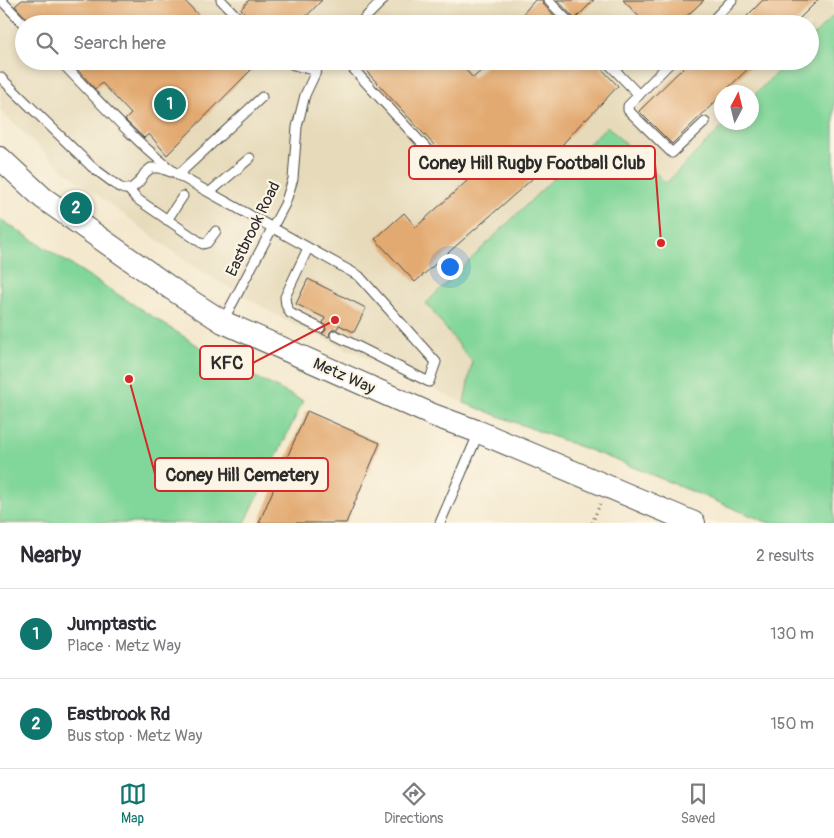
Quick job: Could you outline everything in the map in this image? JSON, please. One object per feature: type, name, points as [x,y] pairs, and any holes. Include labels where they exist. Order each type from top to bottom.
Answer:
[{"type":"street","name":"Metz Way","points":[[0,158],[44,198],[172,289],[223,322],[433,415],[479,432],[694,523]]},
{"type":"lane","points":[[1,0],[15,15]]},
{"type":"lane","points":[[220,0],[235,15]]},
{"type":"lane","points":[[368,15],[384,0]]},
{"type":"lane","points":[[548,0],[562,15]]},
{"type":"lane","points":[[718,15],[732,0]]},
{"type":"lane","points":[[69,70],[122,126],[159,160],[178,174],[359,276],[436,362],[429,382],[335,335]]},
{"type":"lane","points":[[354,70],[437,160]]},
{"type":"lane","points":[[615,70],[639,95]]},
{"type":"lane","points":[[663,70],[628,106],[628,110],[672,153],[705,122]]},
{"type":"lane","name":"Eastbrook Road","points":[[223,322],[285,204],[293,178],[297,126],[305,95],[316,71]]},
{"type":"lane","points":[[0,77],[92,167],[119,187],[131,189],[152,168],[160,168],[178,174]]},
{"type":"lane","points":[[178,174],[262,98]]},
{"type":"lane","points":[[210,192],[250,158]]},
{"type":"lane","points":[[128,189],[136,199],[203,244],[207,244],[216,231]]},
{"type":"lane","points":[[167,220],[183,196]]},
{"type":"lane","points":[[308,248],[285,297],[286,305],[290,313],[320,328]]},
{"type":"lane","points":[[440,523],[479,432]]},
{"type":"shaded area","points":[[0,0],[834,0],[834,15],[819,30],[819,15],[15,15],[15,70],[779,70],[759,90],[759,85],[714,85],[714,130],[719,130],[666,183],[607,126],[426,302],[472,363],[464,403],[283,319],[191,265],[60,167],[0,110]]},
{"type":"green space","points":[[834,15],[834,523],[769,523],[618,461],[464,403],[472,362],[426,303],[607,126],[666,183],[719,130],[759,130],[759,90],[779,70],[819,70],[819,30]]},
{"type":"green space","points":[[0,219],[214,356],[303,401],[245,523],[0,523]]},
{"type":"building","points":[[22,0],[184,0],[198,15],[24,15],[15,6]]},
{"type":"building","points":[[249,0],[322,0],[308,15],[247,15],[241,9]]},
{"type":"building","points":[[535,0],[542,0],[543,4],[553,15],[522,15]]},
{"type":"building","points":[[557,0],[594,0],[579,15],[571,15]]},
{"type":"building","points":[[623,0],[704,0],[688,15],[637,15]]},
{"type":"building","points":[[763,0],[818,0],[803,15],[748,15]]},
{"type":"building","points":[[78,70],[251,70],[167,155],[149,134],[144,138],[125,120],[131,114],[102,83],[95,89]]},
{"type":"building","points":[[365,70],[466,70],[473,78],[482,70],[603,70],[618,86],[585,119],[531,180],[415,282],[375,239],[404,213],[416,227],[467,181]]},
{"type":"building","points":[[681,70],[747,70],[731,85],[714,85],[714,103],[672,144],[639,111]]},
{"type":"building","points":[[308,279],[366,308],[354,332],[339,325],[337,329],[330,332],[329,337],[322,334],[326,330],[323,323],[325,318],[296,304]]},
{"type":"building","points":[[307,411],[380,443],[346,523],[259,523]]},
{"type":"place","name":"Jumptastic","points":[[170,104]]},
{"type":"place","name":"Eastbrook Rd","points":[[76,208]]},
{"type":"place","name":"Coney Hill Rugby Football Club","points":[[661,243]]},
{"type":"place","name":"KFC","points":[[335,320]]},
{"type":"place","name":"Coney Hill Cemetery","points":[[129,379]]}]
